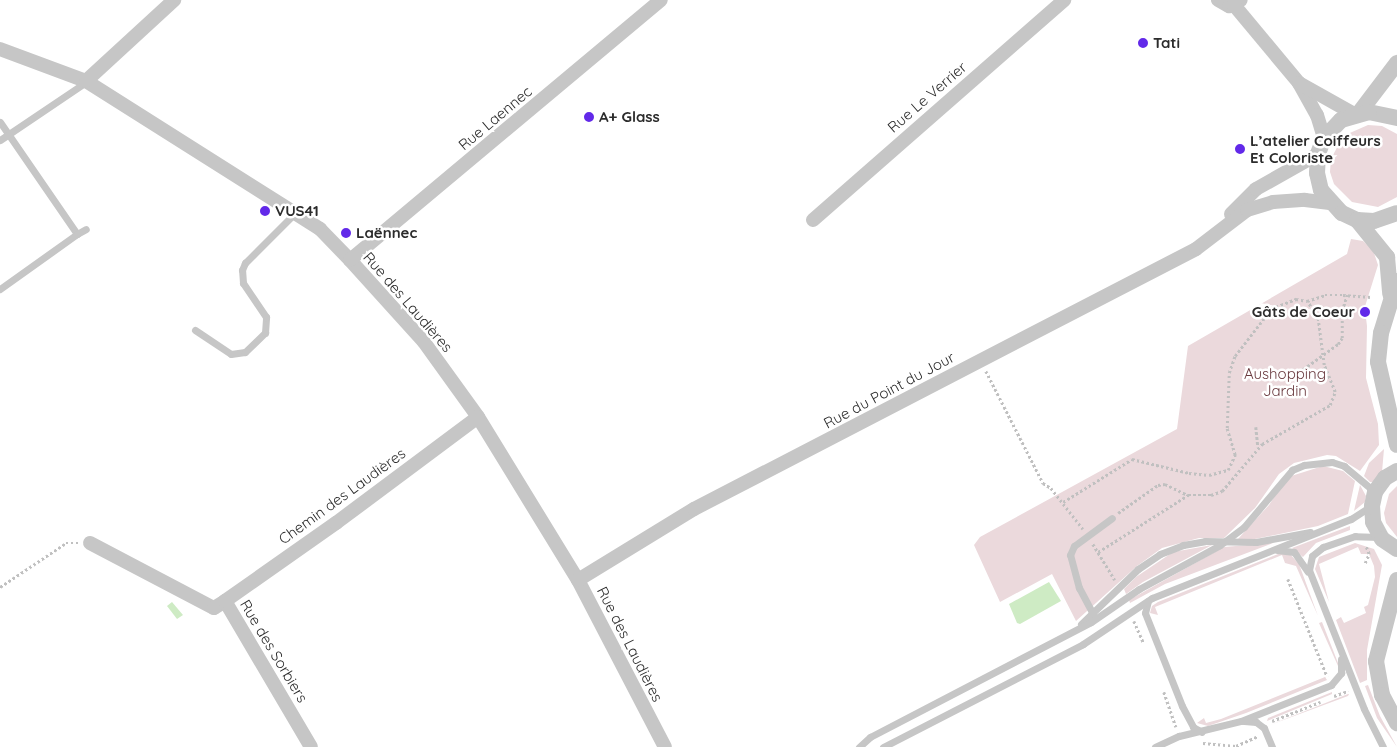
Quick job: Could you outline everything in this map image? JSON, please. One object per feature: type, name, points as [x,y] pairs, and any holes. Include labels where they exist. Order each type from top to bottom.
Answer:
[{"type":"street","points":[[86,81],[174,0]]},
{"type":"street","name":"Rue Laennec","points":[[350,260],[661,0]]},
{"type":"street","name":"Rue Le Verrier","points":[[813,220],[1064,0]]},
{"type":"street","points":[[1218,0],[1223,4],[1238,2],[1299,83],[1317,115],[1321,146],[1317,173],[1321,190],[1330,203],[1358,220],[1387,257],[1391,281],[1378,362],[1397,444]]},
{"type":"street","name":"Rue des Laudières","points":[[0,49],[86,81],[295,212],[320,229],[350,260],[424,342],[478,416],[578,580],[665,747]]},
{"type":"street","points":[[1357,113],[1397,63]]},
{"type":"street","points":[[1299,83],[1357,113]]},
{"type":"street","points":[[1321,146],[1341,120],[1357,113],[1382,112],[1397,118]]},
{"type":"street","name":"Rue du Point du Jour","points":[[1217,232],[1256,189],[1321,146]]},
{"type":"street","name":"Rue du Point du Jour","points":[[578,580],[694,510],[1196,249],[1247,210],[1273,202],[1305,200],[1330,203]]},
{"type":"street","points":[[1358,220],[1374,221],[1397,213]]},
{"type":"street","points":[[1389,302],[1397,281]]},
{"type":"street","name":"Chemin des Laudières","points":[[225,601],[336,523],[478,416]]},
{"type":"street","points":[[1397,471],[1385,478],[1374,499],[1373,522],[1382,538],[1397,549]]},
{"type":"street","name":"Rue des Sorbiers","points":[[90,543],[214,608],[225,601],[310,747]]},
{"type":"street","points":[[1397,580],[1376,661],[1382,695],[1397,723]]},
{"type":"lane","points":[[0,140],[86,81]]},
{"type":"lane","points":[[0,122],[78,234]]},
{"type":"lane","points":[[195,330],[231,354],[245,352],[265,333],[266,317],[243,283],[242,270],[245,263],[295,212]]},
{"type":"lane","points":[[0,289],[86,229]]},
{"type":"lane","points":[[859,747],[870,737],[1067,635],[1139,589],[1183,568],[1226,541],[1257,513],[1281,479],[1304,465],[1332,462],[1344,466],[1374,499],[1328,528],[1152,598],[1083,644],[884,747]]},
{"type":"lane","points":[[1093,614],[1079,588],[1070,555],[1074,546],[1112,518]]},
{"type":"lane","points":[[1067,635],[1093,614],[1119,587],[1160,554],[1183,545],[1226,541],[1256,542],[1328,528]]},
{"type":"lane","points":[[1311,576],[1312,556],[1323,547],[1356,536],[1382,538]]},
{"type":"lane","points":[[1262,553],[1284,549],[1294,552],[1311,576],[1355,688],[1383,747]]},
{"type":"lane","points":[[1152,598],[1145,608],[1145,614],[1182,706],[1193,727],[1203,732]]},
{"type":"lane","points":[[1155,747],[1180,736],[1203,732],[1241,721],[1331,685],[1341,673],[1336,640]]},
{"type":"lane","points":[[1241,721],[1256,722],[1264,728],[1272,747]]},
{"type":"path","points":[[1063,502],[1132,459],[1189,474],[1209,475],[1228,470],[1235,455],[1227,421],[1229,373],[1235,356],[1276,307],[1296,299],[1307,301],[1325,295],[1371,297]]},
{"type":"path","points":[[1287,381],[1342,338],[1342,311],[1347,295]]},
{"type":"path","points":[[1112,518],[1154,486],[1165,484],[1188,495],[1211,495],[1222,491],[1258,447],[1330,405],[1335,392],[1322,353],[1318,319],[1307,301]]},
{"type":"path","points":[[981,361],[1043,483],[1063,502],[1088,536],[1119,587]]},
{"type":"path","points":[[1256,426],[1260,435],[1258,447]]},
{"type":"path","points":[[1098,552],[1188,495]]},
{"type":"path","points":[[0,587],[66,543],[90,543]]},
{"type":"path","points":[[1364,544],[1369,554],[1365,563]]},
{"type":"path","points":[[1288,579],[1335,696]]},
{"type":"path","points":[[1131,612],[1146,645]]},
{"type":"path","points":[[1162,685],[1180,736]]},
{"type":"path","points":[[1196,743],[1236,746],[1255,737],[1264,728],[1355,688]]},
{"type":"green space","points":[[1368,125],[1382,126],[1397,134],[1397,197],[1378,207],[1352,202],[1334,184],[1330,172],[1331,159],[1343,136]]},
{"type":"green space","name":"Aushopping Jardin","points":[[1351,239],[1363,241],[1373,250],[1378,265],[1362,316],[1366,318],[1367,326],[1366,378],[1378,424],[1379,445],[1360,471],[1336,456],[1327,455],[1294,463],[1279,474],[1255,508],[1224,538],[1199,538],[1162,548],[1137,566],[1076,621],[1052,574],[1000,602],[974,545],[980,537],[1177,429],[1188,346],[1347,254]]},
{"type":"green space","points":[[1384,449],[1382,472],[1373,482],[1370,482],[1364,476],[1369,463]]},
{"type":"green space","points":[[1323,466],[1343,471],[1355,481],[1348,514],[1318,526],[1255,539],[1238,539],[1269,505],[1288,477]]},
{"type":"green space","points":[[1360,485],[1366,496],[1365,502],[1354,511]]},
{"type":"green space","points":[[1397,486],[1397,537],[1386,523],[1384,513],[1389,494]]},
{"type":"green space","points":[[1350,526],[1350,530],[1316,543],[1303,557],[1292,548]]},
{"type":"green space","points":[[1273,543],[1165,584],[1130,603],[1129,600],[1224,547]]},
{"type":"green space","points":[[1355,543],[1374,549],[1382,565],[1367,650],[1367,680],[1360,683],[1336,620],[1341,617],[1344,623],[1366,613],[1364,607],[1368,605],[1375,577],[1374,566],[1369,554],[1361,554],[1358,547],[1319,564],[1329,602],[1315,569],[1319,557]]},
{"type":"green space","points":[[1212,545],[1143,582],[1126,594],[1124,589],[1136,577],[1173,552]]},
{"type":"green space","points":[[1283,552],[1290,554],[1299,564],[1318,616],[1296,566],[1285,563],[1282,555],[1155,607],[1158,615],[1150,613],[1152,606],[1158,602]]},
{"type":"green space","points":[[1322,622],[1338,663],[1338,666],[1319,623]]},
{"type":"green space","points":[[1325,677],[1327,680],[1246,713],[1208,726],[1197,723],[1204,718],[1206,723],[1221,719]]},
{"type":"green space","points":[[1368,685],[1380,716],[1397,747],[1377,718],[1365,686]]},
{"type":"green space","points":[[1332,692],[1332,694],[1267,721],[1268,718]]},
{"type":"green space","points":[[1348,694],[1348,696],[1270,725]]},
{"type":"shaded area","points":[[1049,582],[1061,601],[1020,624],[1017,623],[1009,604]]},
{"type":"shaded area","points":[[172,602],[183,615],[177,619],[167,606]]},
{"type":"place","name":"Tati","points":[[1143,43]]},
{"type":"place","name":"A+ Glass","points":[[589,117]]},
{"type":"place","name":"L’atelier Coiffeurs Et Coloriste","points":[[1240,149]]},
{"type":"place","name":"VUS41","points":[[265,211]]},
{"type":"place","name":"Laënnec","points":[[346,233]]},
{"type":"place","name":"Gâts de Coeur","points":[[1365,312]]}]
